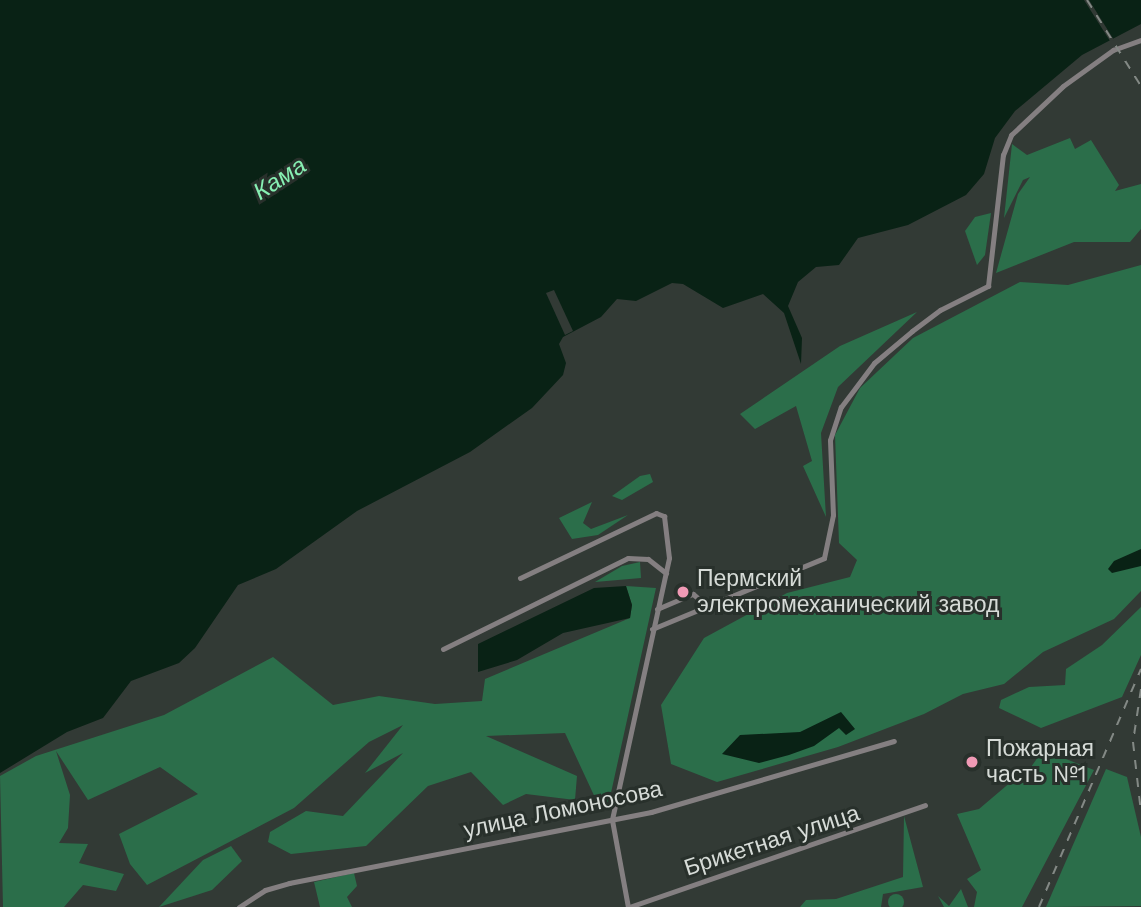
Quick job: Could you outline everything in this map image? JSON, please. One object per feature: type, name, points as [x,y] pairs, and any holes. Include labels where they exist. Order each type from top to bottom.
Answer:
[{"type":"street","points":[[652,629],[816,563],[827,554],[833,515],[830,440],[841,407],[874,363],[904,337],[940,310],[988,286],[1003,155],[1011,135],[1063,86],[1113,50],[1141,40]]},
{"type":"street","points":[[520,578],[659,512],[670,545],[666,573],[612,820],[629,907]]},
{"type":"street","points":[[443,649],[628,558],[648,559],[666,573]]},
{"type":"street","points":[[657,609],[693,594],[701,601],[697,609]]},
{"type":"street","name":"улица Ломоносова","points":[[239,907],[265,890],[289,883],[612,820],[894,741]]},
{"type":"street","name":"Брикетная улица","points":[[629,907],[925,805]]},
{"type":"green space","points":[[1070,138],[1075,149],[1091,140],[1119,185],[1115,191],[1141,184],[1141,229],[1130,242],[1074,242],[996,273],[1018,194],[1030,177],[1023,180],[1004,218],[1012,144],[1027,155]]},
{"type":"green space","points":[[991,213],[985,255],[977,265],[965,231],[975,217]]},
{"type":"green space","points":[[1141,265],[1141,591],[1114,619],[1043,652],[1004,684],[963,694],[924,714],[838,747],[717,782],[671,764],[661,705],[704,638],[787,593],[850,577],[857,560],[839,543],[835,435],[860,388],[913,338],[1020,282],[1068,285]]},
{"type":"green space","points":[[917,312],[838,387],[821,433],[826,517],[803,466],[812,461],[796,406],[755,429],[740,414],[840,346]]},
{"type":"green space","points":[[650,474],[653,482],[622,500],[612,496],[640,476]]},
{"type":"green space","points":[[592,502],[583,523],[591,529],[628,515],[598,535],[572,539],[559,518]]},
{"type":"green space","points":[[640,562],[641,578],[595,582],[622,566]]},
{"type":"green space","points":[[626,586],[656,588],[609,802],[598,804],[565,733],[486,736],[577,776],[575,800],[526,794],[503,805],[471,772],[428,786],[366,846],[291,854],[268,842],[270,832],[306,811],[343,816],[403,753],[365,773],[403,725],[369,742],[294,808],[147,885],[130,864],[119,834],[198,794],[160,767],[88,800],[56,751],[70,795],[68,828],[59,843],[88,844],[79,863],[124,874],[116,891],[83,885],[64,907],[3,907],[0,776],[36,756],[164,715],[273,657],[333,705],[379,696],[435,704],[482,701],[485,679],[630,618],[632,605]]},
{"type":"green space","points":[[1141,607],[1141,655],[1122,697],[1041,728],[999,708],[1001,700],[1029,687],[1065,685],[1066,669],[1102,645]]},
{"type":"green space","points":[[1043,750],[1094,770],[1022,907],[974,907],[977,892],[967,879],[981,870],[957,814],[979,809],[1012,781],[1033,785],[1046,781],[1031,767]]},
{"type":"green space","points":[[1106,769],[1127,777],[1141,837],[1141,906],[1046,907]]},
{"type":"green space","points":[[904,816],[923,887],[883,894],[881,907],[800,907],[806,900],[836,899],[903,877]]},
{"type":"green space","points":[[231,846],[242,861],[212,890],[159,907],[203,860]]},
{"type":"green space","points":[[354,873],[357,886],[347,897],[352,907],[320,907],[314,882]]},
{"type":"green space","points":[[961,889],[968,907],[944,907],[938,896],[949,906]]},
{"type":"green space","points":[[896,894],[904,902],[896,910],[888,902]]},
{"type":"water","name":"Кама","points":[[0,0],[1141,0],[1141,24],[1082,55],[1015,111],[995,138],[984,174],[966,195],[908,225],[858,238],[839,265],[816,267],[798,282],[788,306],[802,338],[801,364],[784,313],[763,294],[723,308],[683,284],[672,283],[636,301],[617,299],[601,317],[563,337],[559,344],[566,363],[563,375],[532,408],[470,452],[357,511],[276,569],[238,585],[195,648],[179,663],[131,681],[103,718],[67,732],[0,773]]},
{"type":"water","points":[[1141,549],[1141,566],[1112,573],[1108,569],[1114,561]]},
{"type":"water","points":[[626,586],[632,605],[630,618],[563,633],[517,660],[478,672],[478,644],[594,588]]},
{"type":"water","points":[[841,712],[855,729],[846,735],[839,728],[814,746],[759,763],[722,754],[740,735],[800,732]]},
{"type":"pier","points":[[1084,0],[1089,0],[1114,40],[1110,41]]},
{"type":"pier","points":[[554,290],[573,331],[565,335],[546,293]]},
{"type":"railway","points":[[1087,0],[1141,86]]},
{"type":"railway","points":[[1039,907],[1141,669]]},
{"type":"railway","points":[[1141,689],[1133,742],[1141,812]]},
{"type":"place","name":"Пермский электромеханический завод","points":[[683,592]]},
{"type":"place","name":"Пожарная часть №1","points":[[972,762]]}]
